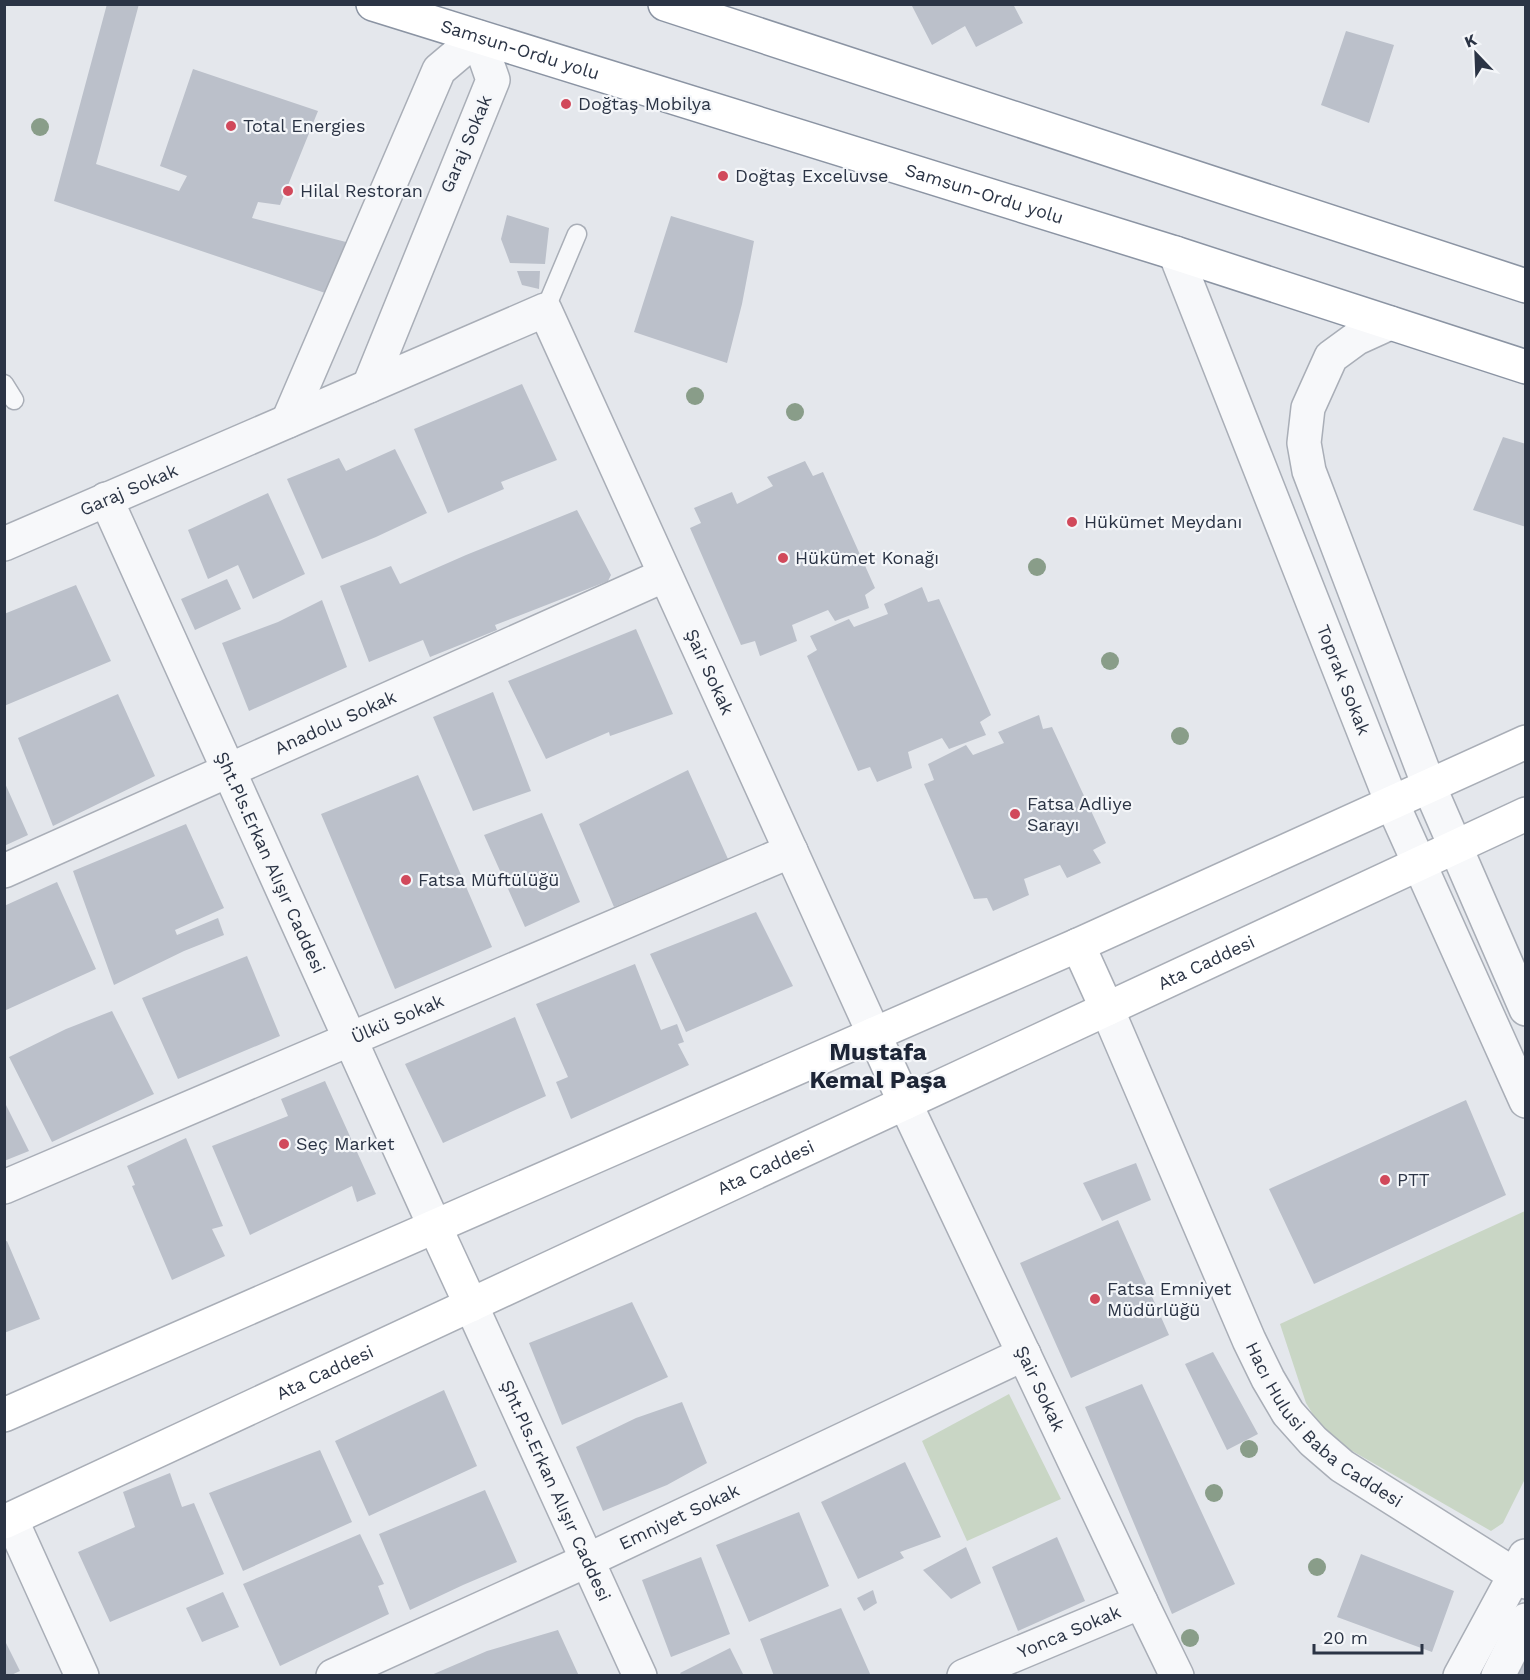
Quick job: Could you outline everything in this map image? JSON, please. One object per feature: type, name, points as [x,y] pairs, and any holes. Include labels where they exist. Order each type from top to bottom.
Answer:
[{"type":"main road","name":"Samsun-Ordu yolu","points":[[373,4],[1175,253],[1526,367]]},
{"type":"main road","points":[[665,4],[1526,286]]},
{"type":"main road","points":[[4,1415],[1078,945],[1526,742]]},
{"type":"main road","name":"Ata Caddesi","points":[[7,1516],[471,1305],[1526,814]]},
{"type":"main road","points":[[1078,945],[1107,1009]]},
{"type":"main road","points":[[874,1034],[905,1103]]},
{"type":"main road","points":[[435,1227],[471,1305]]},
{"type":"street","name":"Garaj Sokak","points":[[369,386],[493,80],[478,36]]},
{"type":"street","points":[[288,421],[439,70],[478,36]]},
{"type":"street","name":"Toprak Sokak","points":[[1175,253],[1392,803],[1526,1101]]},
{"type":"street","name":"Garaj Sokak","points":[[4,544],[545,310]]},
{"type":"street","name":"Şair Sokak","points":[[545,310],[874,1034]]},
{"type":"street","points":[[1390,323],[1357,338],[1331,357],[1308,408],[1304,443],[1309,471],[1429,786],[1526,1009]]},
{"type":"street","name":"Şht.Pls.Erkan Alışır Caddesi","points":[[106,500],[435,1227]]},
{"type":"street","name":"Anadolu Sokak","points":[[4,871],[665,575]]},
{"type":"street","name":"Ülkü Sokak","points":[[4,1187],[791,851]]},
{"type":"street","name":"Hacı Hulusi Baba Caddesi","points":[[1107,1009],[1249,1340],[1288,1413],[1313,1441],[1342,1466],[1522,1570]]},
{"type":"street","name":"Şair Sokak","points":[[905,1103],[1177,1676]]},
{"type":"street","name":"Şht.Pls.Erkan Alışır Caddesi","points":[[471,1305],[640,1676]]},
{"type":"street","name":"Emniyet Sokak","points":[[333,1676],[588,1560],[1024,1354]]},
{"type":"street","points":[[7,1516],[82,1676]]},
{"type":"street","points":[[1460,1676],[1522,1570]]},
{"type":"street","name":"Yonca Sokak","points":[[964,1676],[1141,1602]]},
{"type":"street","points":[[1498,1676],[1526,1620]]},
{"type":"lane","points":[[545,310],[577,234]]},
{"type":"lane","points":[[4,384],[14,400]]},
{"type":"green space","points":[[1525,1211],[1525,1479],[1503,1523],[1491,1531],[1347,1448],[1323,1431],[1306,1403],[1280,1324]]},
{"type":"green space","points":[[1009,1394],[1061,1499],[967,1541],[922,1441]]},
{"type":"building","points":[[107,4],[139,4],[96,164],[179,191],[187,176],[160,166],[193,69],[318,111],[280,205],[258,202],[252,218],[350,243],[334,296],[54,201]]},
{"type":"building","points":[[911,4],[1013,4],[1023,23],[976,47],[965,26],[932,45]]},
{"type":"building","points":[[1346,31],[1394,45],[1369,123],[1321,105]]},
{"type":"building","points":[[507,215],[549,228],[545,264],[510,263],[501,239]]},
{"type":"building","points":[[671,216],[754,241],[742,304],[727,363],[634,332]]},
{"type":"building","points":[[517,271],[540,271],[539,289],[522,285]]},
{"type":"building","points":[[522,384],[557,460],[501,482],[504,489],[448,513],[414,429]]},
{"type":"building","points":[[1503,437],[1526,444],[1526,527],[1473,510]]},
{"type":"building","points":[[395,449],[427,513],[322,559],[287,479],[339,458],[346,471]]},
{"type":"building","name":"Hükümet Konağı","points":[[805,461],[813,476],[823,472],[875,588],[865,595],[869,608],[835,621],[828,610],[792,625],[797,641],[760,656],[755,641],[741,645],[690,528],[701,523],[694,508],[732,492],[737,504],[773,486],[767,477]]},
{"type":"building","points":[[268,493],[305,574],[253,599],[238,565],[208,579],[188,530]]},
{"type":"building","points":[[577,510],[611,575],[608,581],[495,625],[497,630],[430,657],[423,640],[369,662],[340,586],[391,566],[400,584]]},
{"type":"building","points":[[227,579],[241,609],[195,630],[181,599]]},
{"type":"building","points":[[76,585],[111,661],[4,706],[4,614]]},
{"type":"building","name":"Hükümet Konağı","points":[[922,587],[928,602],[939,599],[991,715],[980,722],[986,735],[949,749],[942,738],[908,752],[912,768],[877,782],[870,767],[858,771],[807,656],[817,650],[810,636],[849,619],[854,627],[888,614],[884,604]]},
{"type":"building","points":[[322,600],[347,667],[249,711],[222,643],[278,622]]},
{"type":"building","points":[[636,629],[673,714],[610,736],[609,732],[546,759],[508,681]]},
{"type":"building","points":[[493,692],[531,791],[473,811],[433,717]]},
{"type":"building","points":[[118,694],[155,776],[53,826],[18,738]]},
{"type":"building","name":"Fatsa Adliye Sarayı","points":[[1039,715],[1043,729],[1052,727],[1106,843],[1093,850],[1101,863],[1067,878],[1060,865],[1024,879],[1029,895],[993,911],[987,898],[974,899],[924,784],[934,780],[928,764],[966,745],[973,755],[1004,743],[998,732]]},
{"type":"building","points":[[688,770],[728,859],[614,907],[579,824]]},
{"type":"building","name":"Fatsa Müftülüğü","points":[[418,775],[492,947],[395,989],[321,814]]},
{"type":"building","points":[[4,781],[28,835],[4,846]]},
{"type":"building","points":[[542,813],[580,902],[525,927],[484,835]]},
{"type":"building","points":[[186,824],[224,908],[175,930],[177,935],[218,918],[224,935],[184,951],[114,985],[73,871]]},
{"type":"building","points":[[57,882],[96,969],[4,1011],[4,906]]},
{"type":"building","points":[[756,912],[793,986],[686,1032],[650,954]]},
{"type":"building","points":[[247,956],[280,1036],[178,1079],[142,998]]},
{"type":"building","points":[[635,964],[661,1030],[677,1024],[684,1042],[678,1044],[689,1065],[571,1119],[556,1082],[568,1077],[536,1004]]},
{"type":"building","points":[[112,1011],[154,1094],[52,1142],[9,1057],[66,1029]]},
{"type":"building","points":[[515,1017],[546,1096],[443,1143],[405,1064]]},
{"type":"building","points":[[325,1081],[376,1194],[357,1202],[352,1186],[250,1235],[212,1146],[288,1116],[281,1099]]},
{"type":"building","points":[[1466,1100],[1506,1195],[1314,1284],[1269,1189]]},
{"type":"building","points":[[4,1101],[29,1151],[4,1161]]},
{"type":"building","points":[[186,1138],[223,1226],[212,1229],[225,1256],[172,1280],[132,1186],[135,1185],[127,1166]]},
{"type":"building","points":[[1136,1163],[1151,1200],[1102,1221],[1083,1183]]},
{"type":"building","name":"Fatsa Emniyet Müdürlüğü","points":[[1118,1220],[1169,1335],[1071,1378],[1020,1263]]},
{"type":"building","points":[[7,1241],[40,1319],[4,1333],[4,1242]]},
{"type":"building","points":[[632,1302],[668,1377],[562,1425],[529,1343]]},
{"type":"building","points":[[1213,1352],[1258,1434],[1227,1450],[1185,1364]]},
{"type":"building","points":[[1142,1384],[1235,1584],[1172,1614],[1085,1407]]},
{"type":"building","points":[[444,1390],[477,1466],[369,1516],[335,1441]]},
{"type":"building","points":[[682,1402],[707,1463],[667,1485],[603,1511],[576,1447],[636,1418]]},
{"type":"building","points":[[320,1450],[352,1522],[243,1571],[209,1493]]},
{"type":"building","points":[[905,1462],[941,1537],[900,1552],[904,1558],[858,1579],[821,1502]]},
{"type":"building","points":[[170,1473],[182,1507],[194,1503],[224,1574],[110,1622],[78,1552],[135,1527],[123,1492]]},
{"type":"building","points":[[485,1490],[517,1562],[410,1610],[379,1534]]},
{"type":"building","points":[[799,1512],[829,1586],[749,1622],[716,1545]]},
{"type":"building","points":[[360,1534],[384,1584],[378,1586],[389,1614],[280,1666],[243,1584]]},
{"type":"building","points":[[1057,1537],[1085,1601],[1018,1631],[992,1567]]},
{"type":"building","points":[[966,1547],[981,1583],[951,1599],[923,1570]]},
{"type":"building","points":[[1361,1554],[1454,1591],[1432,1652],[1337,1617]]},
{"type":"building","points":[[701,1557],[730,1634],[671,1657],[642,1580]]},
{"type":"building","points":[[873,1590],[877,1603],[864,1611],[857,1598]]},
{"type":"building","points":[[223,1592],[239,1627],[202,1642],[186,1608]]},
{"type":"building","points":[[841,1608],[871,1676],[774,1676],[760,1639]]},
{"type":"building","points":[[558,1630],[579,1676],[429,1676],[487,1651]]},
{"type":"building","points":[[4,1639],[20,1671],[9,1676],[4,1676]]},
{"type":"building","points":[[730,1648],[744,1676],[682,1676],[680,1673]]},
{"type":"building","points":[[1526,1658],[1526,1676],[1516,1676]]},
{"type":"place","name":"Doğtaş Mobilya","points":[[566,104]]},
{"type":"place","name":"Total Energies","points":[[231,126]]},
{"type":"place","name":"Doğtaş Exceluvse","points":[[723,176]]},
{"type":"place","name":"Hilal Restoran","points":[[288,191]]},
{"type":"place","name":"Hükümet Meydanı","points":[[1072,522]]},
{"type":"place","name":"Hükümet Konağı","points":[[783,558]]},
{"type":"place","name":"Fatsa Adliye Sarayı","points":[[1015,814]]},
{"type":"place","name":"Fatsa Müftülüğü","points":[[406,880]]},
{"type":"place","name":"Seç Market","points":[[284,1144]]},
{"type":"place","name":"PTT","points":[[1385,1180]]},
{"type":"place","name":"Fatsa Emniyet Müdürlüğü","points":[[1095,1299]]},
{"type":"district","name":"Mustafa Kemal Paşa","points":[[878,1066]]}]
